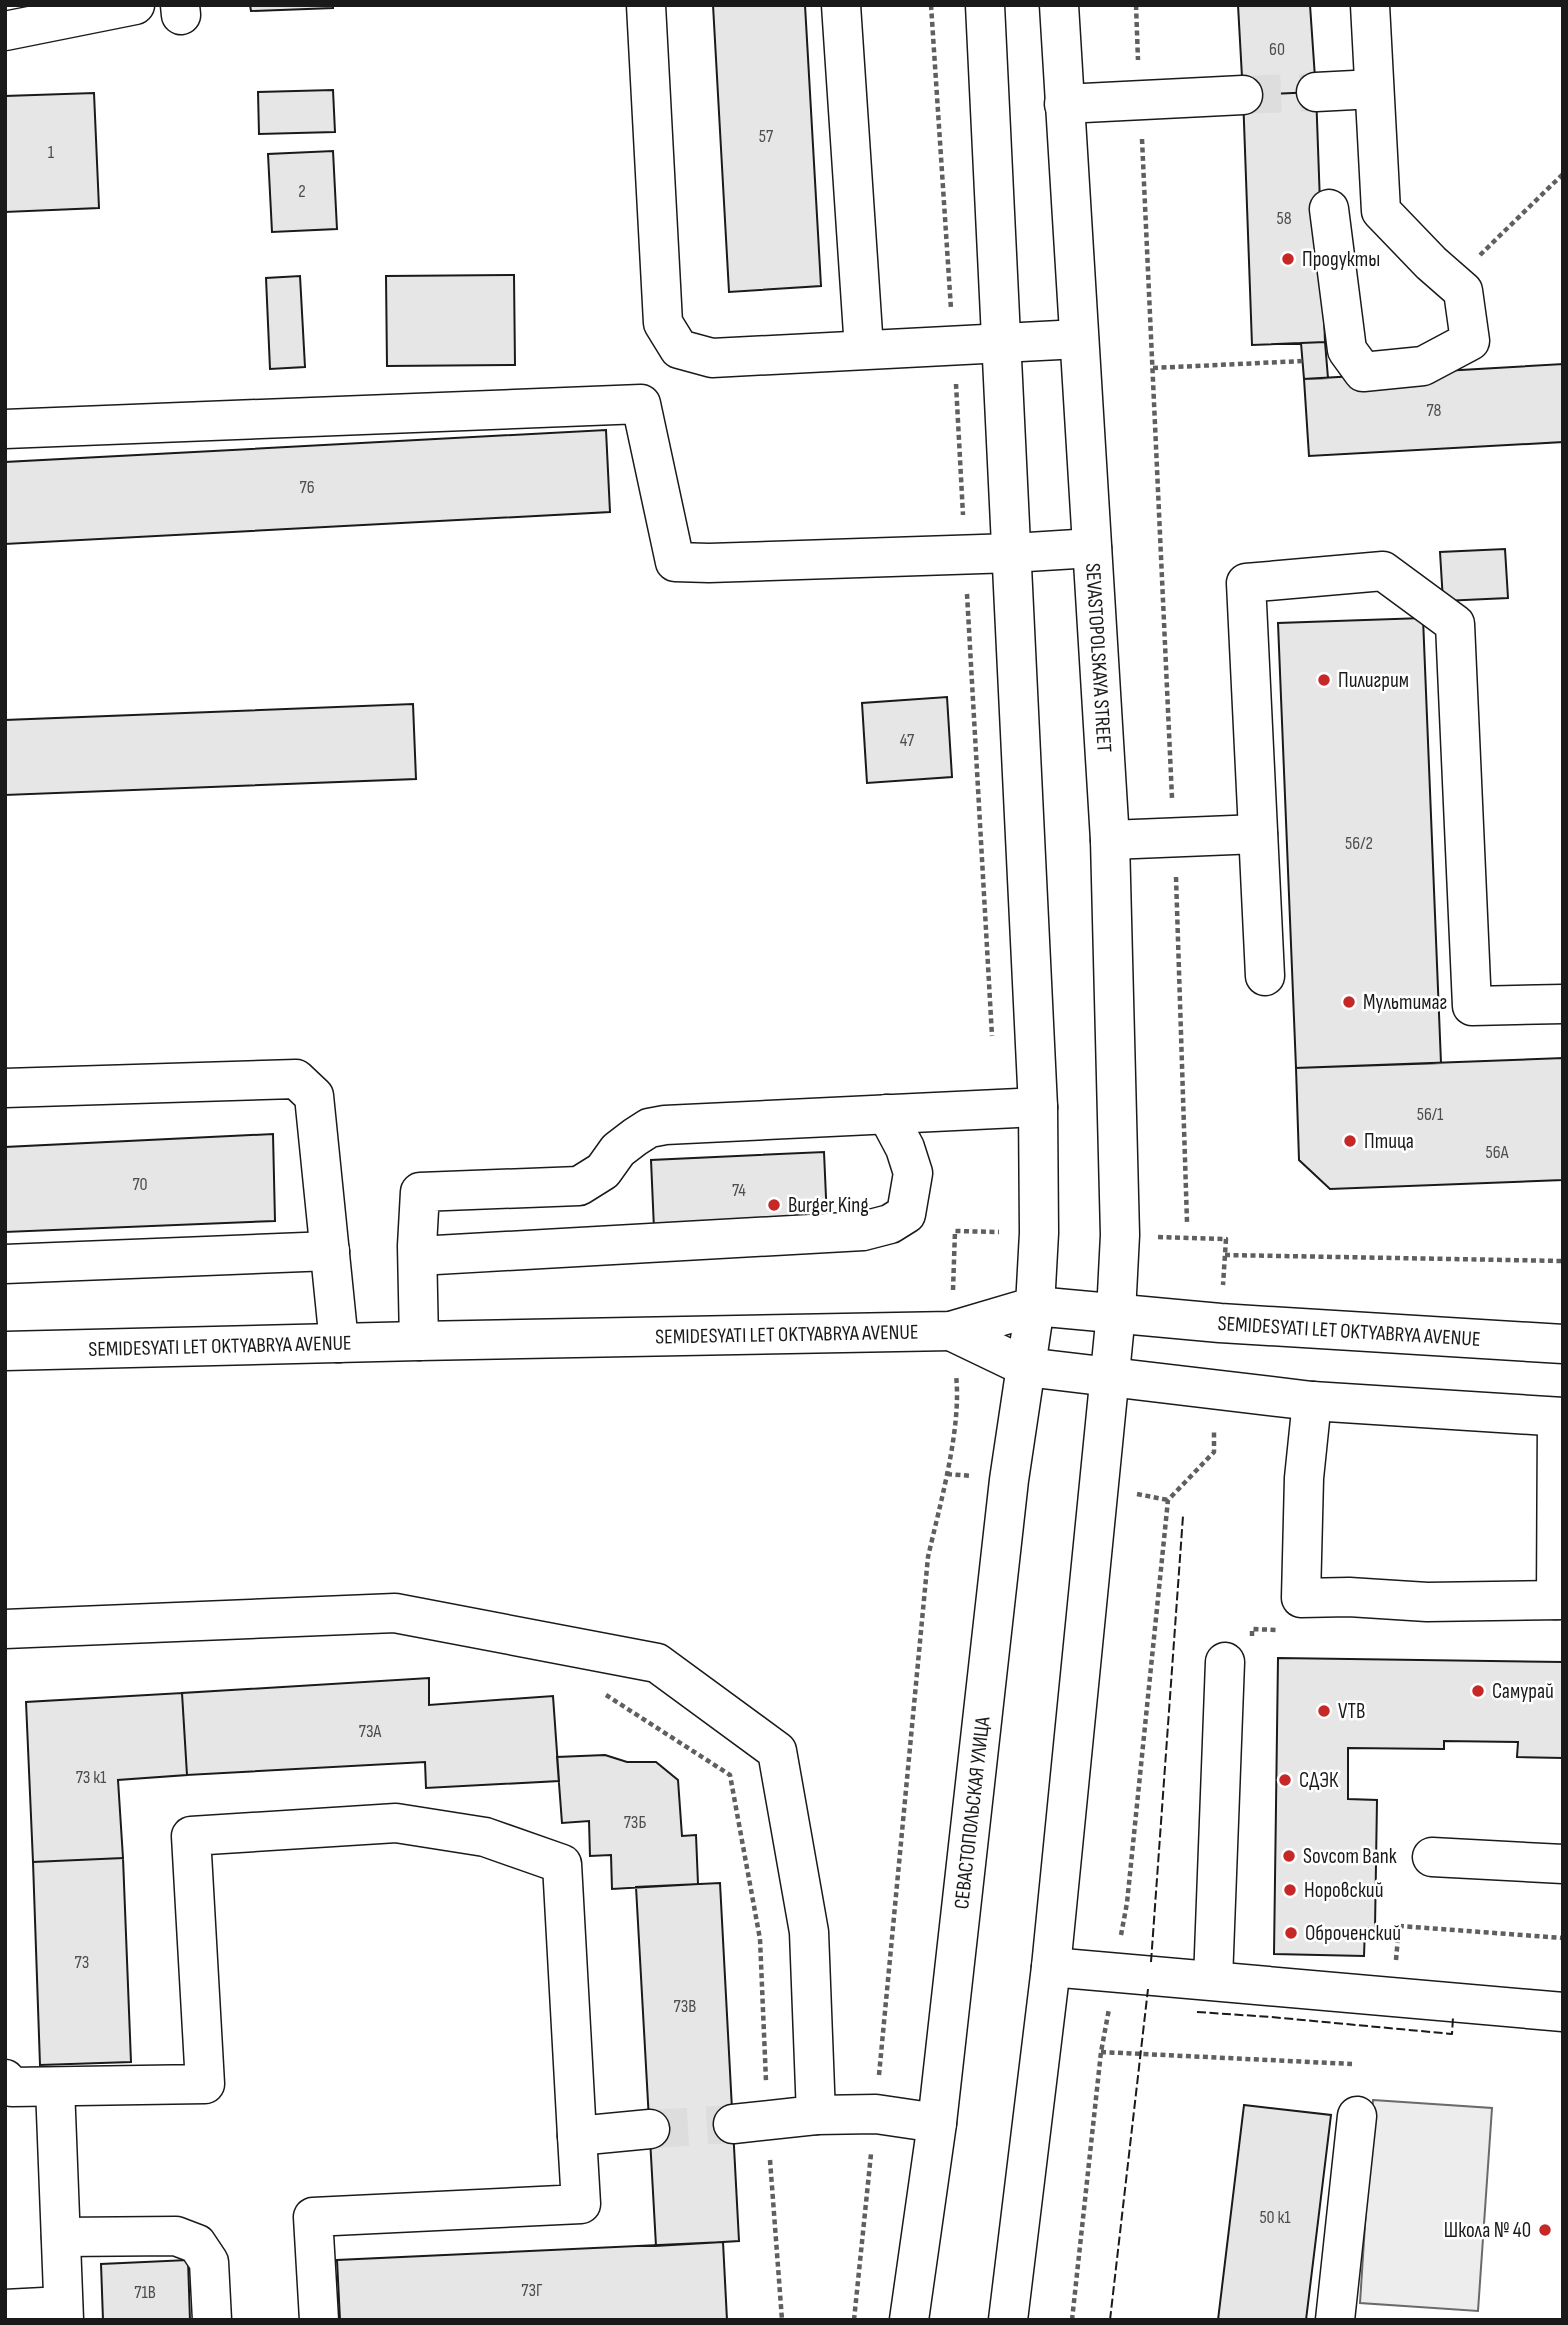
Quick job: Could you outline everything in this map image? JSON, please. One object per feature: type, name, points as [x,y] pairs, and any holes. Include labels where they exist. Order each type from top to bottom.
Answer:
[{"type":"street","points":[[5,31],[135,5]]},
{"type":"street","points":[[646,5],[663,323],[679,349],[712,358],[1079,339]]},
{"type":"street","points":[[841,5],[864,349]]},
{"type":"street","points":[[985,5],[1038,1107],[1039,1233],[1035,1306]]},
{"type":"street","name":"SEVASTOPOLSKAYA STREET","points":[[1059,5],[1110,840],[1120,1236],[1116,1312]]},
{"type":"street","points":[[1329,209],[1347,351],[1363,372],[1423,366],[1470,341],[1463,291],[1431,263],[1381,211],[1370,5]]},
{"type":"street","points":[[1315,92],[1374,89]]},
{"type":"street","points":[[1064,104],[1243,95]]},
{"type":"street","points":[[5,429],[641,404],[675,562],[965,555],[1092,548]]},
{"type":"street","points":[[1265,976],[1246,583],[1383,571],[1455,625],[1472,1006],[1563,1004]]},
{"type":"street","points":[[1110,840],[1258,834]]},
{"type":"street","points":[[5,1088],[296,1079],[314,1096],[339,1343]]},
{"type":"street","points":[[419,1341],[420,1192],[579,1186],[603,1171],[618,1150],[635,1137],[649,1128],[665,1125],[1038,1107]]},
{"type":"street","points":[[418,1256],[863,1231],[890,1224],[906,1214],[913,1173],[905,1148],[887,1114]]},
{"type":"street","points":[[5,1265],[330,1251]]},
{"type":"street","name":"SEMIDESYATI LET OKTYABRYA AVENUE","points":[[5,1351],[951,1331],[1035,1306],[1220,1323],[1563,1344]]},
{"type":"street","name":"СЕВАСТОПОЛЬСКАЯ УЛИЦА","points":[[909,2320],[937,2123],[1009,1480],[1035,1306]]},
{"type":"street","points":[[1008,2320],[1051,1967],[1116,1312]]},
{"type":"street","points":[[951,1331],[1026,1367],[1312,1401],[1560,1417],[1559,1600],[1427,1602],[1349,1597],[1301,1598],[1304,1478],[1312,1401]]},
{"type":"street","points":[[5,1629],[395,1613],[657,1663],[777,1751],[809,1933],[816,2115]]},
{"type":"street","points":[[1213,1980],[1238,1652]]},
{"type":"street","points":[[5,2079],[12,2087],[205,2084],[191,1836],[396,1823],[485,1837],[562,1864],[581,2204],[313,2217],[319,2320]]},
{"type":"street","points":[[1433,1857],[1563,1864]]},
{"type":"street","points":[[1051,1967],[1563,2012]]},
{"type":"street","points":[[5,2309],[64,2313],[55,2087]]},
{"type":"street","points":[[750,2122],[816,2115],[876,2113],[937,2123]]},
{"type":"street","points":[[1335,2320],[1357,2116]]},
{"type":"street","points":[[577,2136],[649,2129]]},
{"type":"street","points":[[61,2237],[176,2236],[197,2244],[209,2262],[212,2320]]},
{"type":"path","points":[[932,5],[992,1040]]},
{"type":"path","points":[[1136,5],[1169,685],[1187,1222]]},
{"type":"path","points":[[1478,257],[1563,174]]},
{"type":"path","points":[[1153,368],[1303,361]]},
{"type":"path","points":[[854,2320],[928,1557],[947,1474],[959,1395],[951,1331],[955,1231],[1039,1233]]},
{"type":"path","points":[[1225,1255],[1563,1261]]},
{"type":"path","points":[[1072,2320],[1101,2052],[1127,1903],[1167,1500],[1214,1452],[1214,1389]]},
{"type":"path","points":[[1238,1652],[1252,1629],[1279,1630]]},
{"type":"path","points":[[595,1688],[730,1775],[760,1939],[750,2122],[782,2320]]},
{"type":"path","points":[[1396,1956],[1399,1926],[1563,1938]]},
{"type":"path","points":[[1101,2052],[1352,2064]]},
{"type":"shaded area","points":[[1373,2100],[1492,2108],[1478,2311],[1360,2303]]},
{"type":"building","points":[[250,5],[333,5],[333,8],[251,11]]},
{"type":"building","points":[[713,5],[805,5],[821,286],[729,292]]},
{"type":"building","points":[[1238,5],[1310,5],[1316,92],[1243,95]]},
{"type":"building","points":[[333,90],[335,132],[259,134],[258,92]]},
{"type":"building","points":[[1316,92],[1325,342],[1252,345],[1243,95]]},
{"type":"building","points":[[94,93],[99,208],[5,212],[5,96]]},
{"type":"building","points":[[333,151],[337,229],[272,232],[268,154]]},
{"type":"building","points":[[514,275],[515,365],[387,366],[386,276]]},
{"type":"building","points":[[300,276],[305,367],[270,369],[266,278]]},
{"type":"building","points":[[1325,342],[1328,378],[1304,379],[1301,343]]},
{"type":"building","points":[[1563,364],[1563,442],[1309,456],[1304,379]]},
{"type":"building","points":[[606,430],[610,512],[5,544],[5,462]]},
{"type":"building","points":[[1505,549],[1508,598],[1443,601],[1440,552]]},
{"type":"building","points":[[1423,618],[1441,1063],[1296,1068],[1278,623]]},
{"type":"building","points":[[947,697],[952,777],[867,783],[862,703]]},
{"type":"building","points":[[413,704],[416,779],[5,795],[5,720]]},
{"type":"building","points":[[1563,1058],[1563,1180],[1330,1189],[1299,1160],[1296,1068]]},
{"type":"building","points":[[273,1134],[275,1221],[5,1232],[5,1147]]},
{"type":"building","points":[[824,1152],[827,1220],[654,1229],[651,1160]]},
{"type":"building","points":[[1278,1658],[1563,1662],[1563,1758],[1517,1757],[1518,1742],[1444,1741],[1444,1749],[1348,1748],[1348,1799],[1377,1800],[1375,1928],[1365,1928],[1364,1956],[1274,1954]]},
{"type":"building","points":[[429,1678],[429,1705],[553,1696],[559,1781],[426,1788],[425,1762],[187,1775],[182,1693]]},
{"type":"building","points":[[182,1693],[187,1775],[118,1780],[123,1858],[33,1862],[26,1702]]},
{"type":"building","points":[[605,1755],[627,1762],[656,1762],[678,1780],[682,1836],[696,1835],[698,1884],[612,1889],[611,1855],[590,1856],[589,1821],[562,1823],[557,1757]]},
{"type":"building","points":[[123,1858],[131,2062],[40,2065],[33,1862]]},
{"type":"building","points":[[720,1883],[739,2241],[656,2246],[636,1887]]},
{"type":"building","points":[[1244,2105],[1331,2115],[1306,2320],[1218,2320]]},
{"type":"building","points":[[723,2242],[727,2320],[340,2320],[337,2260]]},
{"type":"building","points":[[188,2260],[190,2320],[103,2320],[101,2264]]},
{"type":"tunnel","points":[[1243,95],[1316,92]]},
{"type":"tunnel","points":[[650,2129],[733,2124]]},
{"type":"fence","points":[[1151,1962],[1183,1516]]},
{"type":"fence","points":[[1110,2320],[1148,1989]]},
{"type":"fence","points":[[1197,2012],[1452,2034],[1453,2017]]},
{"type":"place","name":"Продукты","points":[[1288,259]]},
{"type":"place","name":"Пилигрим","points":[[1324,680]]},
{"type":"place","name":"Мультимаг","points":[[1349,1002]]},
{"type":"place","name":"Птица","points":[[1350,1141]]},
{"type":"place","name":"Burger King","points":[[774,1205]]},
{"type":"place","name":"Самурай","points":[[1478,1691]]},
{"type":"place","name":"VTB","points":[[1324,1711]]},
{"type":"place","name":"СДЭК","points":[[1285,1780]]},
{"type":"place","name":"Sovcom Bank","points":[[1289,1856]]},
{"type":"place","name":"Норовский","points":[[1290,1890]]},
{"type":"place","name":"Оброченский","points":[[1291,1933]]},
{"type":"place","name":"Школа № 40","points":[[1545,2230]]}]
